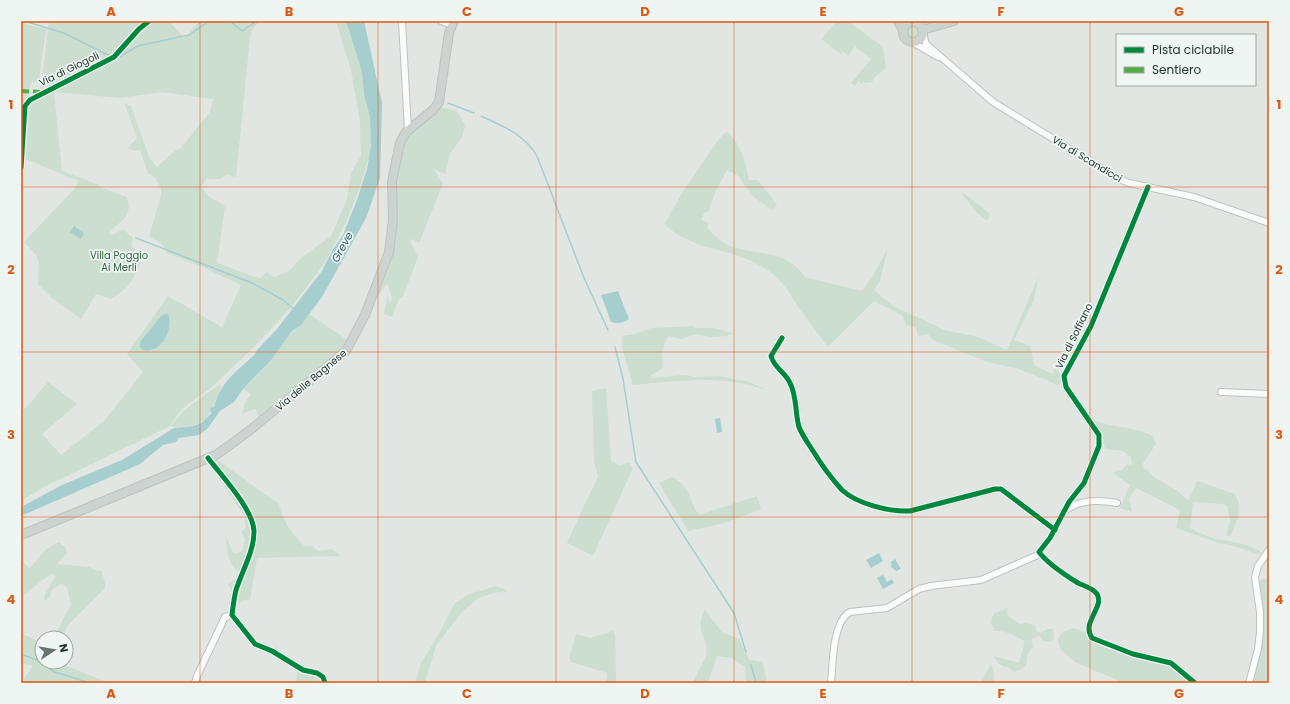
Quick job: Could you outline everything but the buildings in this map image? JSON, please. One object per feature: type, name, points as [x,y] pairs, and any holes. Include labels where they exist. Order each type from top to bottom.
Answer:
[{"type":"main road","points":[[898,21],[903,30]]},
{"type":"main road","points":[[912,42],[920,39],[923,32],[954,21]]},
{"type":"main road","name":"Via di Scandicci","points":[[912,42],[905,38],[903,30],[907,24],[915,22],[923,32]]},
{"type":"main road","name":"Via delle Bagnese","points":[[21,535],[208,458],[226,448],[243,436],[344,353],[350,345],[370,302],[389,252],[392,226],[391,188],[402,137],[408,130],[432,112],[439,102],[449,33],[453,23]]},
{"type":"street","name":"Via di Giogoli","points":[[21,168],[25,106],[30,100],[114,57],[139,29],[149,21]]},
{"type":"street","points":[[402,21],[408,130]]},
{"type":"street","points":[[441,21],[453,23]]},
{"type":"street","name":"Via di Scandicci","points":[[923,32],[926,44],[934,49],[947,63],[993,102],[1117,178],[1211,202],[1269,223]]},
{"type":"street","name":"Via di Scandicci","points":[[912,42],[947,63]]},
{"type":"street","name":"Via di Soffiano","points":[[1040,554],[1039,549],[1050,538],[1063,512],[1084,483],[1101,441],[1100,435],[1066,387],[1064,380],[1066,372],[1091,326],[1148,187]]},
{"type":"street","points":[[782,338],[771,356],[772,362],[790,382],[795,415],[800,429],[818,460],[843,491],[863,502],[898,512],[910,511],[995,489],[1001,490],[1055,530]]},
{"type":"street","points":[[1221,392],[1269,394]]},
{"type":"street","points":[[208,458],[252,519],[254,531],[250,553],[236,590],[232,615],[255,644],[303,670],[317,673],[323,677],[325,683]]},
{"type":"street","points":[[1063,512],[1071,507],[1102,500],[1118,503]]},
{"type":"street","points":[[1249,683],[1258,649],[1260,632],[1260,612],[1255,577],[1258,566],[1269,550]]},
{"type":"street","points":[[831,683],[837,632],[841,619],[844,615],[850,612],[887,608],[919,590],[931,586],[981,580],[1040,554],[1078,582],[1095,592],[1098,596],[1099,601],[1088,627],[1088,633],[1092,638],[1133,654],[1171,663],[1195,683]]},
{"type":"street","points":[[195,683],[225,618],[232,615]]},
{"type":"green space","name":"Villa Poggio Ai Merli","points":[[49,21],[169,21],[184,38],[200,21],[259,21],[251,32],[236,177],[227,175],[220,179],[206,179],[201,187],[208,196],[225,206],[217,263],[244,273],[261,278],[266,272],[274,277],[288,272],[301,258],[331,236],[347,199],[351,173],[361,156],[360,121],[351,70],[336,21],[346,21],[362,72],[364,95],[370,117],[371,140],[370,154],[362,181],[347,220],[327,259],[294,304],[254,347],[212,387],[182,409],[170,426],[42,488],[21,501],[21,413],[48,382],[77,404],[42,434],[61,455],[104,421],[143,372],[127,354],[168,296],[222,327],[241,285],[198,265],[167,253],[162,244],[149,237],[161,195],[161,188],[156,179],[148,173],[140,150],[134,151],[128,148],[137,138],[124,103],[131,106],[150,159],[157,167],[176,150],[180,149],[210,112],[213,99],[162,92],[120,98],[54,92],[62,171],[127,197],[128,210],[125,218],[109,233],[112,235],[123,229],[133,238],[131,246],[143,255],[135,275],[128,285],[111,299],[96,294],[81,319],[53,299],[38,284],[39,263],[36,255],[24,242],[75,188],[78,181],[23,158],[25,106],[42,92],[41,85]]},
{"type":"green space","points":[[837,21],[848,21],[883,47],[886,68],[875,77],[872,82],[865,83],[863,81],[862,84],[858,81],[855,86],[851,83],[871,59],[855,46],[848,56],[843,52],[841,54],[821,39]]},
{"type":"green space","points":[[21,23],[46,29],[39,81],[31,83],[26,102],[22,104]]},
{"type":"green space","points":[[915,26],[918,27],[918,37],[911,38],[908,37],[907,30],[908,27]]},
{"type":"green space","points":[[441,107],[457,111],[465,125],[462,137],[450,154],[445,174],[434,169],[443,184],[419,243],[412,239],[410,241],[418,257],[403,296],[399,299],[392,317],[384,314],[387,296],[390,303],[392,298],[387,283],[379,295],[379,291],[395,244],[396,180],[402,149],[407,137]]},
{"type":"green space","points":[[726,132],[735,140],[742,153],[749,180],[758,180],[777,205],[772,210],[755,198],[737,175],[727,170],[714,195],[709,211],[704,213],[701,220],[708,223],[708,229],[714,235],[728,245],[736,248],[774,255],[791,262],[805,277],[862,291],[873,276],[888,248],[880,281],[874,290],[893,306],[945,330],[978,337],[1007,350],[1039,275],[1034,300],[1014,340],[1030,346],[1034,365],[1052,374],[1055,369],[1060,375],[1061,383],[1058,385],[1016,368],[990,363],[933,340],[928,334],[918,336],[915,327],[906,325],[903,316],[874,301],[828,347],[804,316],[780,280],[775,276],[761,266],[737,255],[700,245],[688,240],[664,224],[684,190],[719,139]]},
{"type":"green space","points":[[964,193],[990,214],[987,221],[977,213],[962,194]]},
{"type":"green space","points":[[309,314],[346,339],[347,344],[259,416],[255,409],[242,414],[245,403],[251,394],[243,389],[250,383],[286,339]]},
{"type":"green space","points":[[693,326],[696,328],[715,328],[738,335],[729,334],[727,336],[710,337],[695,334],[682,339],[668,336],[662,351],[663,368],[650,376],[653,378],[684,375],[695,377],[719,376],[750,382],[768,391],[735,382],[701,380],[633,385],[622,348],[622,336],[635,334],[651,328]]},
{"type":"green space","points":[[222,385],[214,406],[206,418],[195,425],[180,427],[171,426],[184,410],[217,386]]},
{"type":"green space","points":[[606,388],[611,460],[618,465],[629,463],[633,468],[593,556],[567,543],[598,476],[594,462],[592,391]]},
{"type":"green space","points":[[1093,420],[1100,423],[1138,430],[1153,436],[1156,444],[1143,463],[1144,469],[1147,469],[1157,479],[1176,490],[1187,499],[1189,500],[1197,481],[1235,494],[1239,503],[1238,518],[1230,537],[1226,535],[1230,520],[1227,505],[1193,502],[1190,528],[1214,538],[1252,547],[1262,553],[1258,554],[1227,544],[1221,544],[1176,528],[1180,510],[1136,488],[1129,499],[1132,512],[1120,508],[1130,485],[1113,473],[1122,470],[1127,464],[1132,465],[1131,457],[1123,451],[1105,449],[1101,431]]},
{"type":"green space","points":[[212,459],[216,459],[279,504],[280,510],[288,527],[304,546],[313,546],[318,551],[332,549],[341,556],[257,558],[250,600],[244,600],[239,604],[228,584],[235,579],[239,572],[232,565],[230,560],[225,535],[233,552],[237,553],[242,551],[245,539],[241,532],[246,527],[245,517],[208,464]]},
{"type":"green space","points":[[672,477],[679,481],[687,490],[699,515],[757,496],[761,509],[721,524],[688,531],[659,483]]},
{"type":"green space","points":[[59,542],[66,548],[67,553],[57,564],[89,567],[97,571],[101,570],[105,582],[105,588],[67,626],[65,630],[57,630],[71,605],[67,588],[62,583],[52,590],[50,597],[45,601],[44,596],[56,576],[52,573],[21,597],[21,561],[30,568],[46,549]]},
{"type":"green space","points":[[1263,579],[1269,580],[1269,683],[1250,683],[1257,658],[1257,582]]},
{"type":"green space","points":[[496,586],[508,591],[493,593],[477,599],[461,613],[436,646],[425,683],[415,683],[421,663],[440,632],[454,604],[467,595]]},
{"type":"green space","points":[[1008,608],[1007,614],[1019,624],[1026,623],[1035,625],[1036,631],[1041,633],[1047,629],[1053,629],[1054,639],[1050,642],[1043,641],[1039,636],[1031,639],[1033,646],[1027,656],[1026,665],[1022,669],[1014,672],[1008,667],[999,664],[994,656],[1019,663],[1025,641],[1007,632],[994,631],[991,621],[994,613]]},
{"type":"green space","points":[[705,610],[722,632],[739,639],[750,661],[763,662],[767,683],[746,683],[745,667],[731,658],[717,656],[708,683],[693,683],[706,655],[707,649],[701,629],[702,617]]},
{"type":"green space","points":[[1073,628],[1088,633],[1092,638],[1171,663],[1195,683],[1124,683],[1075,662],[1062,651],[1059,646],[1058,639],[1061,633]]},
{"type":"green space","points":[[613,631],[615,635],[616,683],[606,683],[607,673],[571,662],[569,658],[576,634],[590,638]]},
{"type":"green space","points":[[21,633],[34,639],[34,670],[74,669],[109,683],[21,683],[33,666],[21,663]]},
{"type":"green space","points":[[991,663],[994,674],[993,683],[981,683]]},
{"type":"green space","points":[[297,671],[310,674],[317,678],[321,683],[294,683],[297,678]]},
{"type":"water","name":"Greve","points":[[346,21],[364,21],[382,103],[380,178],[366,218],[322,297],[301,325],[292,331],[271,360],[243,389],[234,402],[220,411],[208,428],[199,435],[179,438],[176,442],[163,445],[140,464],[21,516],[21,507],[62,485],[122,460],[174,428],[193,426],[201,423],[211,414],[210,408],[214,407],[217,397],[225,383],[255,354],[277,329],[322,271],[332,251],[343,235],[357,200],[367,169],[371,146],[370,117],[364,95],[362,72]]},
{"type":"water","points":[[74,226],[84,233],[81,239],[70,232]]},
{"type":"water","points":[[618,291],[629,319],[616,323],[611,322],[601,295]]},
{"type":"water","points":[[168,314],[169,327],[164,340],[155,348],[143,350],[140,347],[140,342],[161,316]]},
{"type":"water","points":[[720,418],[722,432],[717,433],[715,419]]},
{"type":"water","points":[[879,553],[883,561],[871,568],[866,560]]},
{"type":"water","points":[[895,559],[901,569],[896,571],[890,566],[892,565],[891,562]]},
{"type":"water","points":[[883,575],[887,582],[892,579],[894,583],[883,589],[877,578]]},
{"type":"waterway","points":[[24,21],[64,33],[110,56]]},
{"type":"waterway","points":[[117,58],[138,46],[189,35],[209,21]]},
{"type":"waterway","points":[[230,21],[242,31],[257,21]]},
{"type":"waterway","points":[[448,103],[474,113]]},
{"type":"waterway","points":[[481,116],[513,132],[526,142],[537,156],[584,278],[608,330]]},
{"type":"waterway","points":[[136,238],[252,283],[283,300],[294,309]]},
{"type":"waterway","points":[[615,347],[623,379],[636,462],[734,613],[746,652]]},
{"type":"waterway","points":[[21,654],[42,662],[52,671],[90,683]]},
{"type":"waterway","points":[[751,665],[756,683]]},
{"type":"marked path","points":[[21,91],[42,92]]},
{"type":"cycle path","points":[[21,168],[25,106],[30,100],[114,57],[139,29],[149,21]]},
{"type":"cycle path","points":[[1148,187],[1091,326],[1064,376],[1066,387],[1099,435],[1099,446],[1084,483],[1069,502],[1050,538],[1039,552],[1057,569],[1097,594],[1099,599],[1098,604],[1089,626],[1089,632],[1092,638],[1133,654],[1171,663],[1195,683]]},
{"type":"cycle path","points":[[782,338],[771,356],[772,360],[788,379],[792,388],[800,430],[826,471],[848,495],[874,506],[893,510],[910,511],[995,489],[1001,489],[1055,530]]},
{"type":"cycle path","points":[[208,458],[242,503],[252,522],[254,531],[250,554],[236,590],[232,615],[255,644],[272,651],[303,670],[317,673],[323,677],[325,683]]}]
